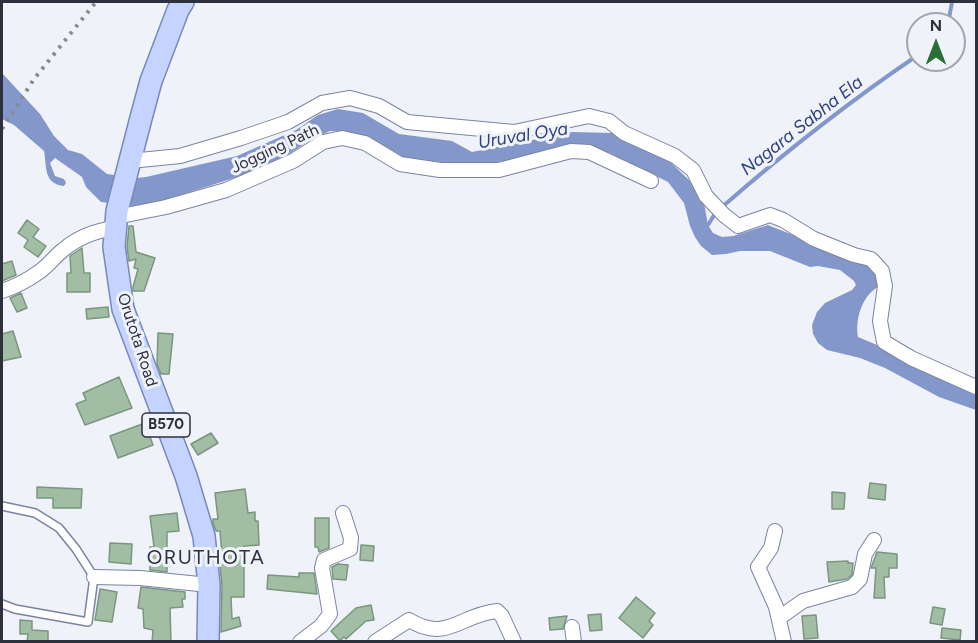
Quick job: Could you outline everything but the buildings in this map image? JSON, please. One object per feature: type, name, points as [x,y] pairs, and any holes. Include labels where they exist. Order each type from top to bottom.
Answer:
[{"type":"main road","name":"B570","points":[[116,219],[152,81],[178,9],[183,2]]},
{"type":"main road","name":"Orutota Road","points":[[116,219],[115,265],[123,309],[196,508],[204,536],[209,585],[208,642]]},
{"type":"street","points":[[129,165],[180,156],[241,138],[288,122],[322,103],[350,98],[379,106],[407,122],[514,132],[590,116],[609,121],[624,133],[675,156],[693,170],[702,190],[719,210],[738,226],[770,215],[783,220],[814,239],[871,260],[882,271],[885,286],[880,321],[884,342],[911,358],[976,387]]},
{"type":"street","name":"Jogging Path","points":[[2,291],[40,272],[63,249],[116,219],[226,190],[293,160],[323,142],[342,138],[365,143],[400,164],[440,170],[499,170],[571,151],[589,152],[651,182]]},
{"type":"street","points":[[300,642],[319,636],[330,614],[322,568],[324,560],[350,549],[351,538],[343,513]]},
{"type":"street","points":[[776,531],[771,548],[758,567],[779,618],[784,642]]},
{"type":"street","points":[[779,618],[803,601],[852,587],[860,579],[865,554],[874,540]]},
{"type":"street","points":[[94,577],[140,578],[209,585]]},
{"type":"street","points":[[375,642],[409,620],[420,629],[437,634],[477,616],[497,611],[502,616],[514,642]]},
{"type":"street","points":[[572,627],[574,642]]},
{"type":"lane","points":[[2,506],[35,513],[59,528],[94,577],[88,622],[15,609],[2,604]]},
{"type":"water","points":[[2,73],[40,114],[54,136],[68,150],[82,154],[107,174],[137,178],[237,156],[296,130],[318,115],[338,109],[363,113],[399,134],[452,141],[472,152],[572,132],[612,133],[667,159],[689,180],[704,203],[708,225],[713,233],[722,237],[733,236],[768,225],[865,264],[878,272],[878,287],[868,296],[861,309],[858,337],[896,353],[921,370],[976,393],[976,410],[939,397],[885,368],[860,358],[827,350],[818,343],[813,334],[812,325],[817,312],[825,303],[852,290],[856,285],[854,281],[840,270],[810,267],[770,251],[740,251],[712,255],[701,246],[695,237],[684,203],[668,182],[610,153],[574,146],[475,165],[407,159],[397,156],[367,137],[343,131],[330,131],[310,140],[283,158],[250,173],[155,203],[142,207],[101,202],[86,187],[82,177],[55,158],[50,163],[55,176],[64,179],[66,183],[64,186],[52,182],[47,173],[44,151],[14,125],[2,119]]},
{"type":"waterway","name":"Nagara Sabha Ela","points":[[950,12],[952,2]]},
{"type":"waterway","name":"Nagara Sabha Ela","points":[[722,207],[818,128],[906,63]]},
{"type":"waterway","name":"Nagara Sabha Ela","points":[[708,225],[716,212]]},
{"type":"railway","points":[[2,129],[34,79],[96,2]]},
{"type":"district","name":"ORUTHOTA","points":[[206,558]]},
{"type":"water label","name":"Uruval Oya","points":[[523,136]]}]
